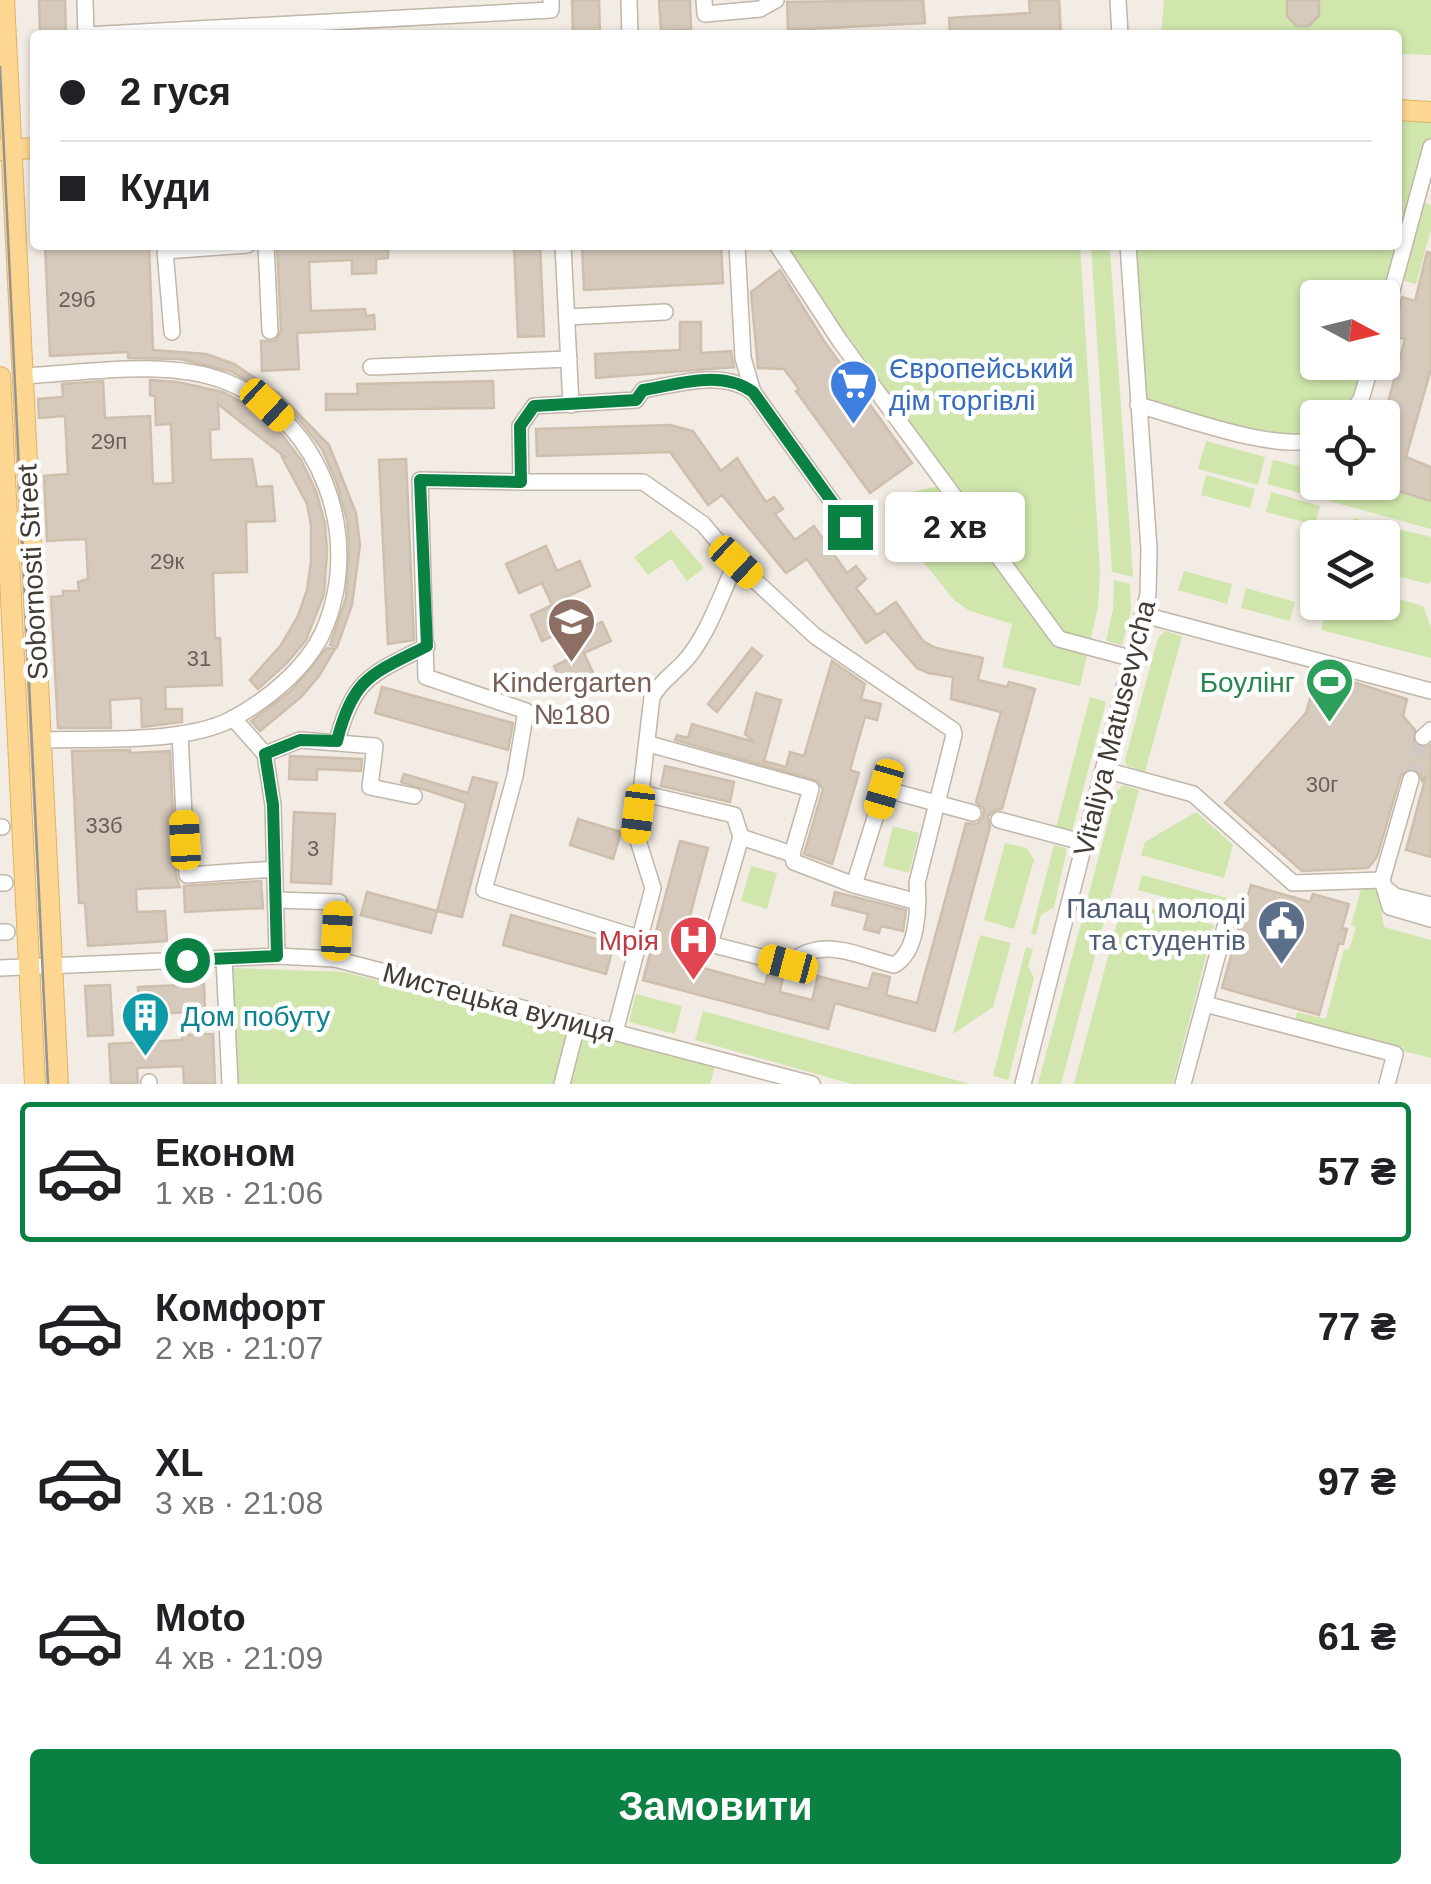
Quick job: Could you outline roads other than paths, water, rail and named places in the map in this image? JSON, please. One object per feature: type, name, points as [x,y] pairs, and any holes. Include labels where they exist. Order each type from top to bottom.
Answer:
[{"type":"main road","name":"Sobornosti Street","points":[[4,0],[5,150],[22,376],[58,1084]]},
{"type":"main road","points":[[1402,110],[1431,112]]},
{"type":"main road","points":[[5,150],[30,148]]},
{"type":"main road","name":"Sobornosti Street","points":[[0,377],[35,1084]]},
{"type":"street","points":[[85,0],[86,30]]},
{"type":"street","points":[[341,0],[341,19]]},
{"type":"street","points":[[166,30],[414,16],[473,7],[551,10],[551,0]]},
{"type":"street","points":[[629,0],[630,30]]},
{"type":"street","points":[[704,0],[705,14],[760,9],[776,0]]},
{"type":"street","points":[[1118,0],[1120,30]]},
{"type":"street","points":[[414,16],[415,30]]},
{"type":"street","points":[[1395,280],[1431,147]]},
{"type":"street","points":[[172,332],[166,251],[180,250]]},
{"type":"street","points":[[266,250],[270,331]]},
{"type":"street","points":[[563,250],[571,405]]},
{"type":"street","points":[[737,250],[743,358],[753,392]]},
{"type":"street","points":[[780,250],[840,341],[1059,639],[1134,659]]},
{"type":"street","name":"Vitaliya Matusevycha","points":[[1023,1084],[1134,659],[1150,572],[1128,250]]},
{"type":"street","points":[[566,317],[665,312]]},
{"type":"street","points":[[372,366],[569,359]]},
{"type":"street","points":[[22,376],[153,370],[204,375],[226,382],[267,405],[306,446],[328,488],[340,539],[337,584],[330,612],[312,650],[261,701],[212,728],[180,734],[42,740]]},
{"type":"street","points":[[521,482],[520,426],[534,406],[636,400],[643,390],[716,379],[738,380],[753,392],[850,527]]},
{"type":"street","points":[[1138,405],[1276,441],[1300,443]]},
{"type":"street","points":[[639,938],[484,890],[515,776],[526,711],[426,676],[420,480],[643,482],[703,524],[736,562],[815,636],[953,730],[954,735],[917,883],[918,902],[908,951],[894,965],[822,946],[802,952],[788,964],[710,944],[741,837],[734,815],[641,793]]},
{"type":"street","points":[[615,1032],[652,888],[636,834],[652,696],[662,680],[685,662],[736,562]]},
{"type":"street","points":[[1144,615],[1431,691]]},
{"type":"street","points":[[337,741],[358,686],[427,646]]},
{"type":"street","points":[[233,718],[265,754],[273,805],[277,956]]},
{"type":"street","points":[[180,734],[187,874],[275,869]]},
{"type":"street","points":[[265,754],[300,740],[375,746],[370,787],[414,796]]},
{"type":"street","points":[[649,744],[811,789],[792,854],[794,862],[854,885],[918,902]]},
{"type":"street","points":[[1105,770],[1192,794],[1294,883],[1383,884],[1395,896],[1431,905]]},
{"type":"street","points":[[1411,779],[1383,884],[1390,906],[1431,919]]},
{"type":"street","points":[[854,885],[884,789],[973,813]]},
{"type":"street","points":[[1000,820],[1086,843]]},
{"type":"street","points":[[741,837],[792,854]]},
{"type":"street","points":[[276,900],[338,902],[335,960]]},
{"type":"street","points":[[1184,1084],[1226,922]]},
{"type":"street","name":"Мистецька вулиця","points":[[0,968],[277,956],[335,960],[812,1084]]},
{"type":"street","points":[[224,958],[230,1084]]},
{"type":"street","points":[[1205,1004],[1395,1054],[1386,1084]]},
{"type":"street","points":[[562,1084],[578,1022]]},
{"type":"tunnel","points":[[1411,779],[1423,737]]},
{"type":"tram line","points":[[0,67],[48,1084]]},
{"type":"place","name":"Європейський дім торгівлі","points":[[854,426]]},
{"type":"place","name":"Kindergarten №180","points":[[572,664]]},
{"type":"place","name":"Боулінг","points":[[1330,724]]},
{"type":"place","name":"Палац молоді та студентів","points":[[1281,966]]},
{"type":"place","name":"Мрія","points":[[694,982]]},
{"type":"place","name":"Дом побуту","points":[[146,1058]]}]
